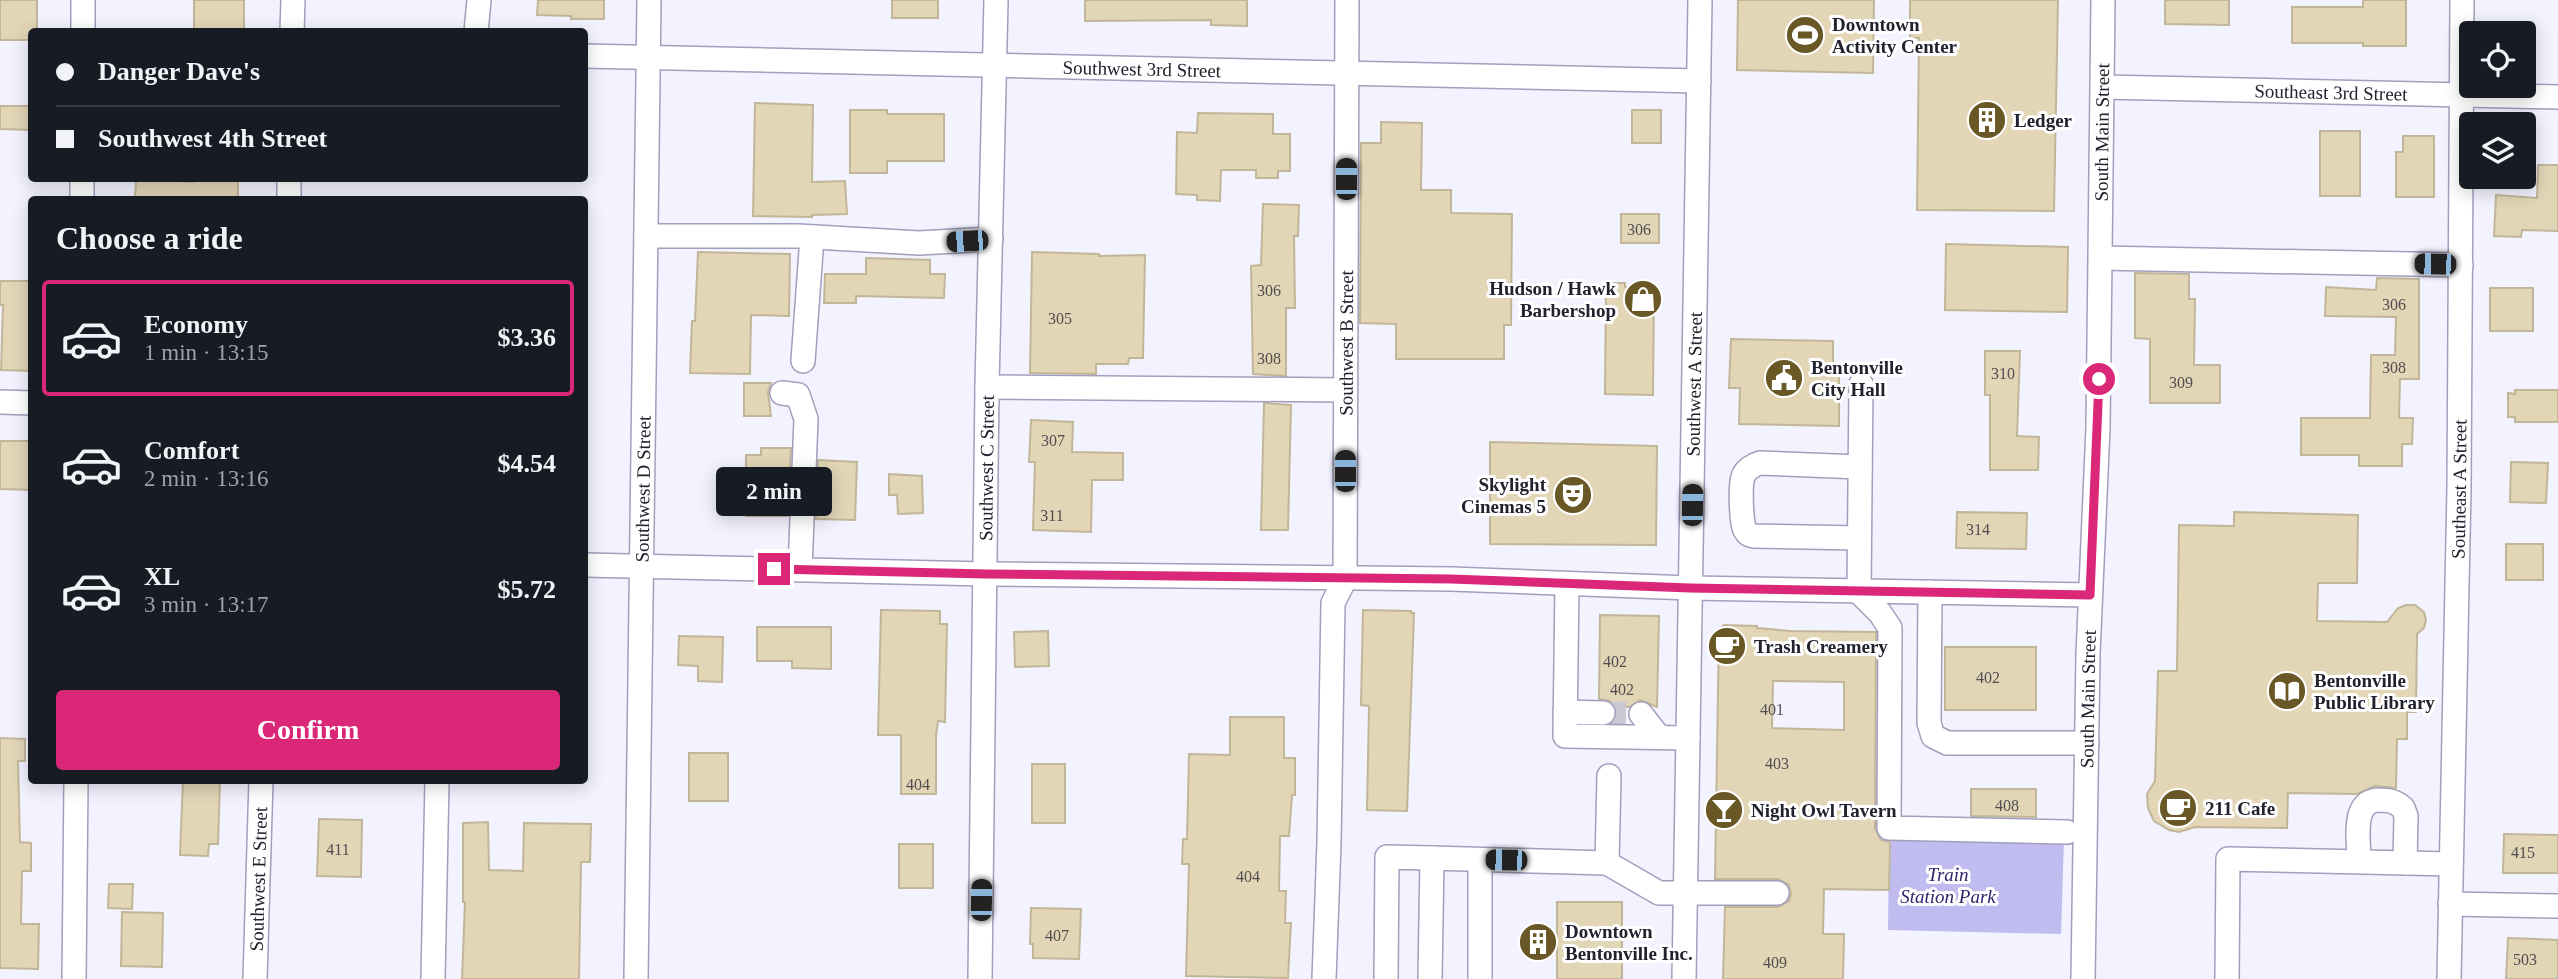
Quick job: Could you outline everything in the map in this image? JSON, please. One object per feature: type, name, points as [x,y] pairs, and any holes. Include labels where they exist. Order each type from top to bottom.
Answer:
[{"type":"street","points":[[83,0],[83,28]]},
{"type":"street","points":[[292,28],[293,0]]},
{"type":"street","points":[[476,28],[479,0]]},
{"type":"street","name":"Southwest D Street","points":[[636,979],[649,0]]},
{"type":"street","name":"Southwest C Street","points":[[980,979],[987,387],[996,0]]},
{"type":"street","name":"Southwest B Street","points":[[1324,979],[1334,603],[1345,579],[1347,0]]},
{"type":"street","name":"Southwest A Street","points":[[1684,979],[1700,0]]},
{"type":"street","name":"South Main Street","points":[[2083,979],[2090,595],[2098,428],[2104,0]]},
{"type":"street","name":"Southeast A Street","points":[[2462,0],[2462,21]]},
{"type":"street","name":"Southwest 3rd Street","points":[[588,55],[1699,81]]},
{"type":"street","name":"Southeast 3rd Street","points":[[2103,87],[2459,95]]},
{"type":"street","name":"Southeast 3rd Street","points":[[2536,97],[2558,97]]},
{"type":"street","name":"Southeast A Street","points":[[2449,979],[2459,488],[2462,98]]},
{"type":"street","points":[[646,236],[812,237],[919,243],[991,239]]},
{"type":"street","points":[[803,361],[812,237]]},
{"type":"street","points":[[2101,258],[2461,265]]},
{"type":"street","points":[[1861,384],[1859,592],[1880,613],[1890,628],[1889,828],[2067,832]]},
{"type":"street","points":[[987,387],[1345,390]]},
{"type":"street","points":[[782,393],[798,395],[806,419],[800,569]]},
{"type":"street","points":[[0,402],[28,403]]},
{"type":"street","points":[[1859,538],[1754,536],[1747,534],[1742,520],[1743,477],[1752,466],[1760,463],[1860,467]]},
{"type":"street","points":[[588,565],[2090,595]]},
{"type":"street","points":[[1567,584],[1565,736],[1688,738]]},
{"type":"street","points":[[1930,592],[1929,723],[1933,736],[1947,743],[2087,743]]},
{"type":"street","points":[[1564,712],[1603,713]]},
{"type":"street","points":[[1641,714],[1659,737]]},
{"type":"street","points":[[1607,863],[1609,776]]},
{"type":"street","points":[[74,979],[76,784]]},
{"type":"street","name":"Southwest E Street","points":[[255,979],[261,784]]},
{"type":"street","points":[[433,979],[437,784]]},
{"type":"street","points":[[2359,861],[2359,813],[2364,805],[2373,800],[2390,800],[2403,808],[2406,816],[2405,863]]},
{"type":"street","points":[[1386,979],[1387,857],[1607,863],[1659,893],[1777,893]]},
{"type":"street","points":[[1430,979],[1432,858]]},
{"type":"street","points":[[2227,979],[2228,859],[2451,864]]},
{"type":"street","points":[[1480,860],[1480,979]]},
{"type":"street","points":[[2450,904],[2558,906]]},
{"type":"green space","name":"Train Station Park","points":[[1889,837],[2064,839],[2061,934],[1888,930]]},
{"type":"building","points":[[0,0],[37,0],[37,28],[28,28],[28,40],[0,40]]},
{"type":"building","points":[[194,0],[244,0],[244,28],[194,28]]},
{"type":"building","points":[[538,0],[604,0],[604,19],[537,15]]},
{"type":"building","points":[[892,0],[938,0],[938,18],[892,18]]},
{"type":"building","points":[[1085,0],[1247,0],[1247,26],[1211,25],[1211,20],[1085,21]]},
{"type":"building","name":"Downtown Activity Center","points":[[1738,0],[1874,0],[1873,73],[1737,70]]},
{"type":"building","name":"Ledger","points":[[1910,0],[2058,0],[2054,211],[1917,210],[1919,38],[1910,38]]},
{"type":"building","points":[[2165,0],[2229,0],[2229,25],[2165,24]]},
{"type":"building","points":[[2363,0],[2406,0],[2406,46],[2292,43],[2292,7],[2363,7]]},
{"type":"building","points":[[755,103],[813,105],[812,182],[845,181],[847,214],[812,217],[753,216]]},
{"type":"building","points":[[0,106],[28,106],[28,130],[0,129]]},
{"type":"building","points":[[850,110],[887,110],[887,114],[944,114],[944,161],[887,161],[887,173],[850,173]]},
{"type":"building","points":[[1632,110],[1661,110],[1661,143],[1632,143]]},
{"type":"building","points":[[1198,113],[1273,114],[1273,134],[1290,134],[1290,171],[1278,171],[1278,178],[1256,178],[1256,170],[1221,170],[1220,201],[1197,200],[1197,195],[1176,194],[1177,132],[1197,133]]},
{"type":"building","points":[[1381,122],[1422,123],[1421,190],[1451,190],[1451,213],[1512,214],[1511,325],[1504,325],[1504,359],[1396,359],[1396,324],[1360,323],[1361,143],[1381,143]]},
{"type":"building","points":[[2320,131],[2360,131],[2360,196],[2320,196]]},
{"type":"building","points":[[2403,136],[2434,136],[2434,197],[2396,197],[2396,152],[2403,152]]},
{"type":"building","points":[[2538,165],[2558,165],[2558,231],[2522,230],[2521,237],[2494,236],[2496,195],[2537,198]]},
{"type":"building","points":[[136,182],[238,182],[238,196],[135,196]]},
{"type":"building","points":[[1263,204],[1299,205],[1298,236],[1294,236],[1295,308],[1286,308],[1286,376],[1253,374],[1251,266],[1261,265]]},
{"type":"building","points":[[1621,214],[1659,214],[1659,243],[1621,243]]},
{"type":"building","points":[[1946,244],[2068,247],[2067,312],[1945,310]]},
{"type":"building","points":[[698,252],[790,254],[789,316],[751,315],[750,374],[690,373]]},
{"type":"building","points":[[1032,252],[1099,256],[1145,255],[1143,358],[1129,358],[1128,364],[1096,364],[1096,374],[1030,373]]},
{"type":"building","points":[[866,258],[930,260],[930,274],[945,274],[944,298],[856,296],[856,303],[824,303],[825,274],[866,274]]},
{"type":"building","points":[[2135,273],[2189,274],[2189,299],[2195,299],[2194,365],[2220,365],[2220,403],[2150,403],[2150,339],[2135,338]]},
{"type":"building","points":[[2377,278],[2419,279],[2419,379],[2400,379],[2399,418],[2413,418],[2412,444],[2402,444],[2402,466],[2359,466],[2359,455],[2301,455],[2301,418],[2370,418],[2371,355],[2395,355],[2396,317],[2325,316],[2326,287],[2376,290]]},
{"type":"building","points":[[0,281],[28,281],[28,371],[1,370],[3,305],[0,305]]},
{"type":"building","points":[[1606,283],[1625,283],[1625,287],[1654,287],[1653,395],[1605,394]]},
{"type":"building","points":[[2490,288],[2533,288],[2533,331],[2490,331]]},
{"type":"building","name":"Bentonville City Hall","points":[[1731,339],[1833,341],[1833,369],[1839,369],[1839,426],[1739,424],[1740,388],[1729,388]]},
{"type":"building","points":[[1985,351],[2020,351],[2017,436],[2039,437],[2038,470],[1990,470],[1990,395],[1985,395]]},
{"type":"building","points":[[744,383],[771,383],[768,392],[771,416],[744,416]]},
{"type":"building","points":[[2515,390],[2558,390],[2558,422],[2515,422],[2515,417],[2508,417],[2508,393],[2515,394]]},
{"type":"building","points":[[1264,403],[1291,405],[1288,530],[1261,530]]},
{"type":"building","points":[[1031,420],[1073,422],[1072,452],[1123,453],[1123,480],[1092,480],[1091,532],[1033,530],[1035,462],[1029,462]]},
{"type":"building","points":[[0,441],[28,441],[28,490],[0,489]]},
{"type":"building","name":"Skylight Cinemas 5","points":[[1490,442],[1657,446],[1656,545],[1490,544]]},
{"type":"building","points":[[761,448],[791,448],[788,516],[746,516],[746,455],[761,455]]},
{"type":"building","points":[[818,460],[857,462],[855,520],[816,519]]},
{"type":"building","points":[[2511,462],[2548,463],[2546,503],[2510,502]]},
{"type":"building","points":[[889,474],[922,476],[923,513],[898,514],[897,495],[889,495]]},
{"type":"building","points":[[1957,512],[2027,513],[2026,549],[1956,548]]},
{"type":"building","name":"Bentonville Public Library","points":[[2234,512],[2358,515],[2357,583],[2318,583],[2317,621],[2387,622],[2398,608],[2406,605],[2415,605],[2424,612],[2424,628],[2417,634],[2416,712],[2407,712],[2407,739],[2397,739],[2396,788],[2375,786],[2357,794],[2288,793],[2287,828],[2195,827],[2179,832],[2169,830],[2154,821],[2148,808],[2147,794],[2155,781],[2158,671],[2177,671],[2179,525],[2234,526]]},
{"type":"building","points":[[2506,544],[2543,544],[2543,580],[2506,580]]},
{"type":"building","points":[[881,610],[940,611],[940,624],[947,624],[945,722],[938,721],[936,736],[936,794],[901,794],[901,735],[878,735]]},
{"type":"building","points":[[1363,610],[1414,613],[1407,811],[1367,810],[1369,706],[1361,705]]},
{"type":"building","points":[[1600,615],[1659,616],[1657,707],[1640,700],[1630,707],[1615,706],[1610,701],[1599,699]]},
{"type":"building","points":[[1724,625],[1790,631],[1876,632],[1875,828],[1881,840],[1890,842],[1889,890],[1824,889],[1823,934],[1844,934],[1843,979],[1723,979],[1725,907],[1778,907],[1789,901],[1791,894],[1789,885],[1778,879],[1715,879],[1719,630]],"holes":[[[1773,681],[1844,682],[1844,730],[1772,728]]]},
{"type":"building","points":[[757,627],[831,627],[831,669],[792,668],[792,661],[757,661]]},
{"type":"building","points":[[1048,631],[1049,666],[1015,667],[1014,632]]},
{"type":"building","points":[[679,636],[723,637],[722,682],[698,681],[698,666],[678,665]]},
{"type":"building","points":[[1945,647],[2036,647],[2036,710],[1945,710]]},
{"type":"building","points":[[1230,717],[1284,717],[1284,758],[1295,758],[1295,795],[1292,795],[1289,836],[1280,836],[1279,891],[1286,891],[1285,923],[1291,923],[1288,978],[1186,976],[1189,864],[1182,864],[1183,839],[1187,839],[1189,754],[1230,755]]},
{"type":"building","points":[[0,738],[25,739],[25,761],[18,761],[20,842],[31,843],[31,871],[22,871],[21,924],[39,924],[38,969],[0,968]]},
{"type":"building","points":[[689,753],[728,753],[728,801],[689,801]]},
{"type":"building","points":[[1032,764],[1065,764],[1065,823],[1032,823]]},
{"type":"building","points":[[183,784],[220,784],[218,844],[209,844],[208,856],[180,855]]},
{"type":"building","points":[[1971,789],[2036,789],[2036,817],[1971,816]]},
{"type":"building","points":[[319,819],[362,820],[361,877],[317,876]]},
{"type":"building","points":[[488,822],[489,870],[523,871],[524,823],[591,824],[590,862],[581,862],[579,979],[462,979],[465,902],[463,823]]},
{"type":"building","points":[[2504,834],[2558,835],[2558,873],[2503,873]]},
{"type":"building","points":[[899,844],[933,844],[933,888],[899,888]]},
{"type":"building","points":[[109,884],[133,884],[132,909],[108,908]]},
{"type":"building","points":[[1557,902],[1622,902],[1622,979],[1557,979]]},
{"type":"building","points":[[1031,908],[1081,909],[1079,959],[1033,958],[1033,944],[1030,944]]},
{"type":"building","points":[[122,912],[163,913],[162,967],[121,966]]},
{"type":"building","points":[[2508,938],[2558,940],[2558,979],[2506,979]]},
{"type":"tunnel","points":[[1603,713],[1641,714]]},
{"type":"place","name":"Downtown Activity Center","points":[[1805,35]]},
{"type":"place","name":"Ledger","points":[[1987,120]]},
{"type":"place","name":"Hudson / Hawk Barbershop","points":[[1643,299]]},
{"type":"place","name":"Bentonville City Hall","points":[[1784,378]]},
{"type":"place","name":"Skylight Cinemas 5","points":[[1573,495]]},
{"type":"place","name":"Trash Creamery","points":[[1727,646]]},
{"type":"place","name":"Bentonville Public Library","points":[[2287,691]]},
{"type":"place","name":"211 Cafe","points":[[2178,808]]},
{"type":"place","name":"Night Owl Tavern","points":[[1724,810]]},
{"type":"place","name":"Downtown Bentonville Inc.","points":[[1538,942]]},
{"type":"route","points":[[774,569],[1451,579],[1690,588],[2090,595],[2099,379]]}]
